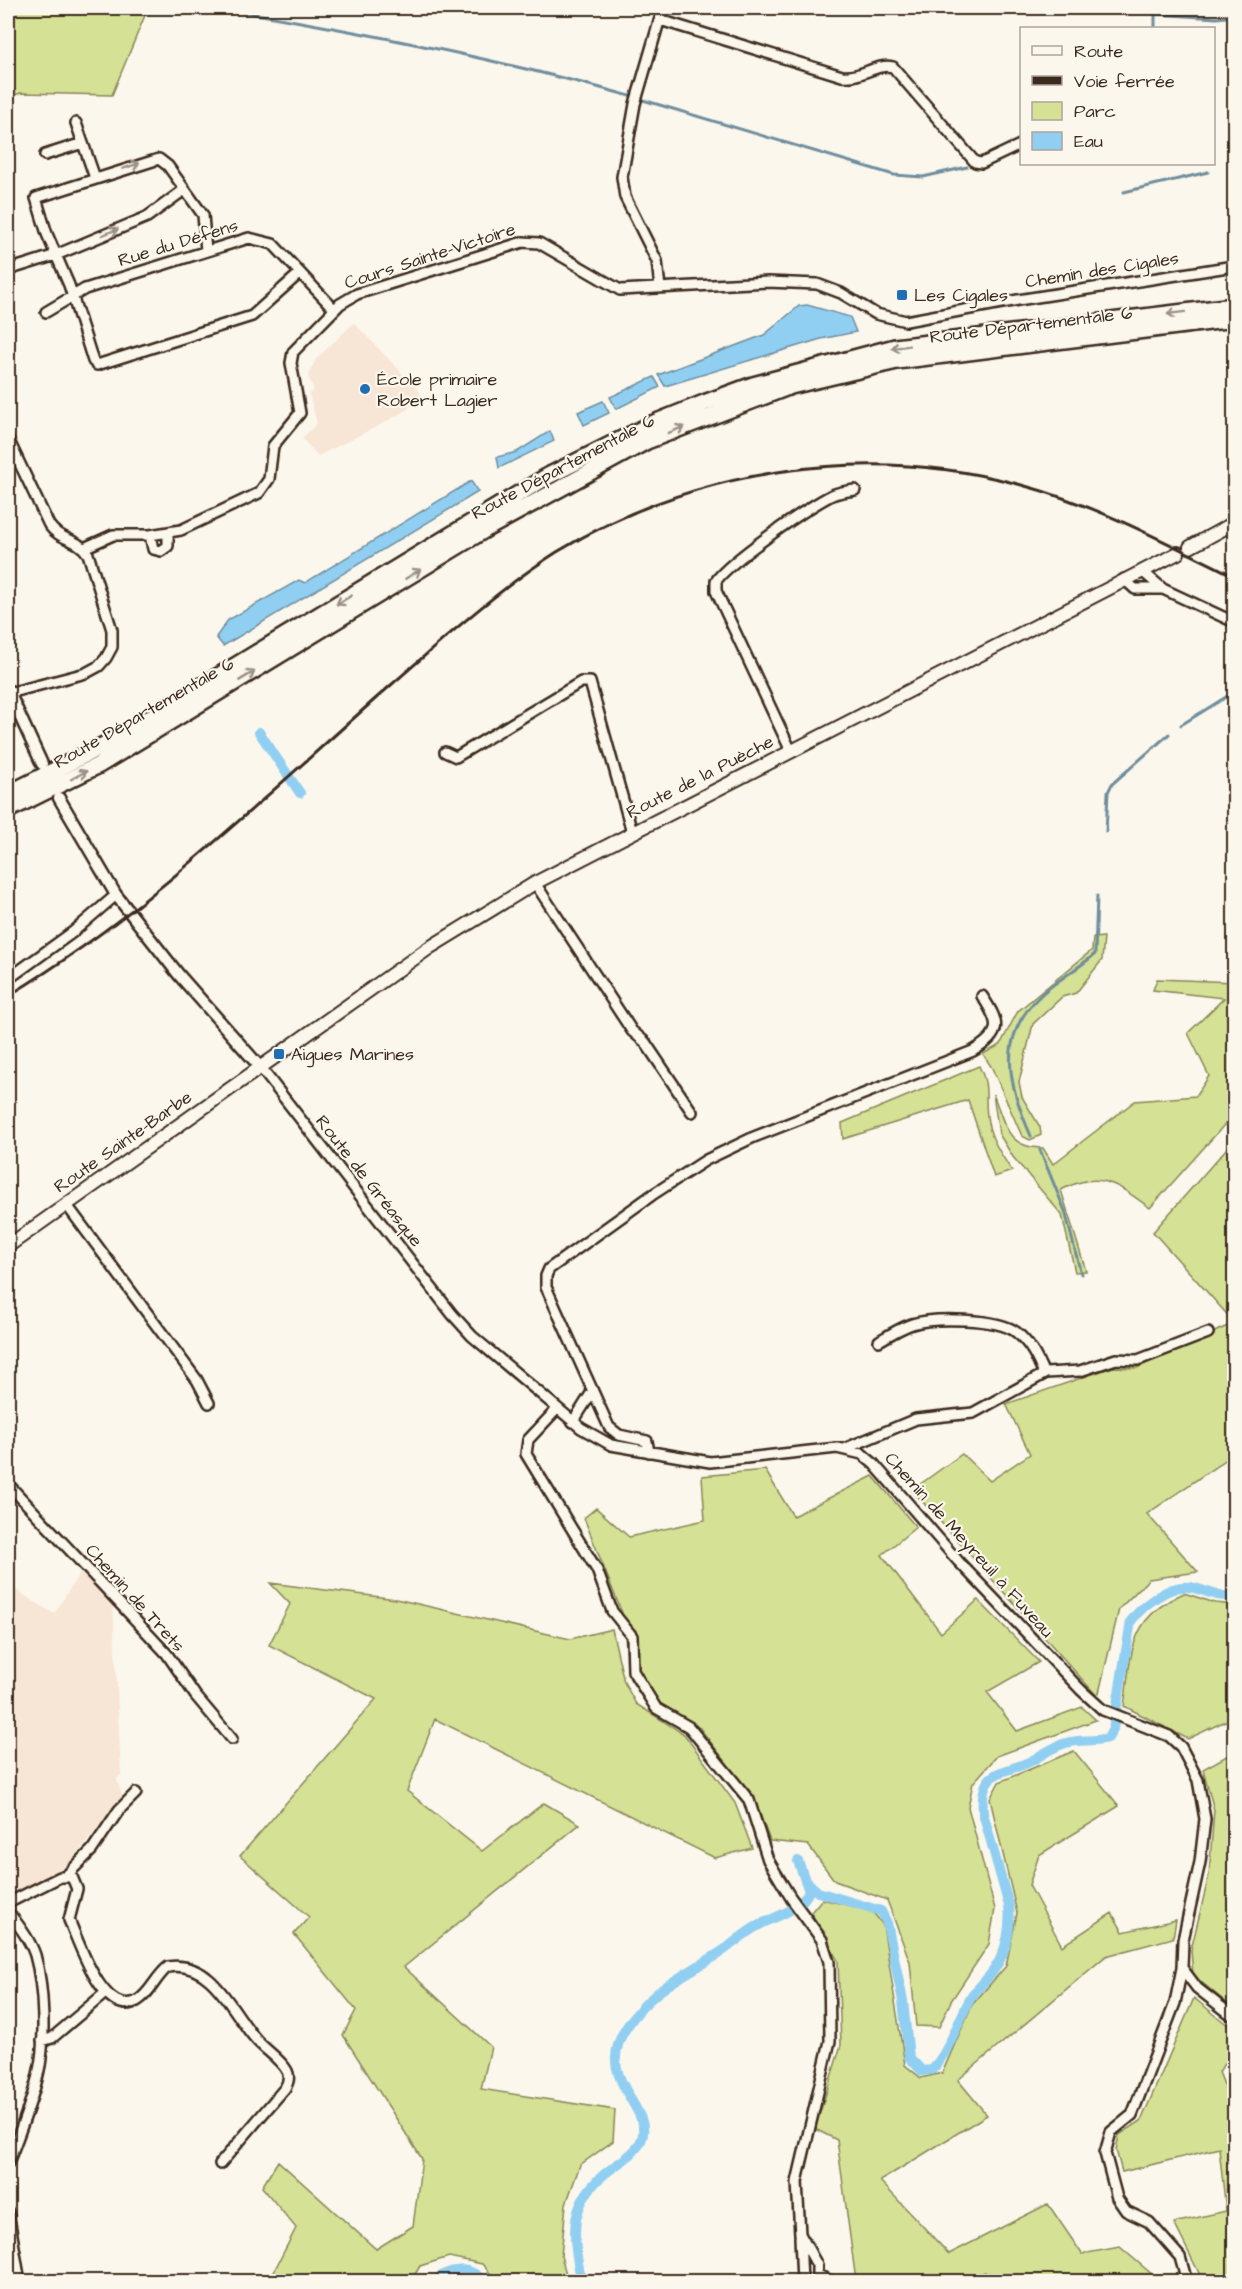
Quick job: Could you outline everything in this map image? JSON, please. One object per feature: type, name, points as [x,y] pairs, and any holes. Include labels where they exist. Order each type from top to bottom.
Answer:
[{"type":"highway","name":"Route Départementale 6","points":[[8,794],[108,743],[548,476],[654,423],[704,403],[753,385],[895,347],[1234,306]]},
{"type":"highway","name":"Route Départementale 6","points":[[8,810],[99,765],[486,529],[647,441],[791,386],[886,364],[1234,319]]},
{"type":"highway","points":[[1102,336],[1234,329]]},
{"type":"main road","points":[[1190,547],[1234,523]]},
{"type":"main road","name":"Route de la Puèche","points":[[260,1067],[429,948],[535,883],[1178,553]]},
{"type":"main road","name":"Route Sainte-Barbe","points":[[8,1246],[260,1067]]},
{"type":"street","points":[[660,288],[657,261],[625,197],[622,177],[635,104],[663,8]]},
{"type":"street","points":[[660,20],[842,75],[858,76],[882,67],[892,67],[975,162],[987,161],[1020,145]]},
{"type":"street","points":[[76,123],[95,178]]},
{"type":"street","points":[[45,155],[83,144]]},
{"type":"street","points":[[206,251],[203,215],[168,166],[159,159],[36,198],[93,361],[100,366],[252,316],[300,273]]},
{"type":"street","points":[[8,270],[56,255],[147,217],[184,190]]},
{"type":"street","name":"Rue du Défens","points":[[46,312],[86,289],[249,238],[273,244],[334,309]]},
{"type":"street","name":"Cours Sainte-Victoire","points":[[84,548],[113,535],[150,535],[190,527],[265,487],[271,471],[272,449],[300,413],[291,363],[293,352],[334,309],[357,294],[527,241],[539,243],[620,290],[660,288]]},
{"type":"street","name":"Chemin des Cigales","points":[[660,288],[768,282],[817,285],[841,293],[876,314],[906,321],[1018,300],[1234,266]]},
{"type":"street","points":[[8,439],[49,525],[57,536],[75,541],[84,548],[90,559],[112,630],[112,647],[99,666],[86,673],[9,695],[42,764]]},
{"type":"street","points":[[791,751],[716,591],[716,581],[759,544],[821,502],[833,495],[855,490]]},
{"type":"street","name":"Cours Sainte-Victoire","points":[[150,535],[153,549],[161,551],[168,546],[168,533]]},
{"type":"street","points":[[1142,571],[1163,589],[1234,622]]},
{"type":"street","points":[[1124,579],[1135,588],[1163,589]]},
{"type":"street","points":[[445,752],[456,757],[581,682],[590,682],[632,832]]},
{"type":"street","points":[[59,798],[116,896],[179,975],[260,1067]]},
{"type":"street","points":[[535,883],[632,1031],[645,1042],[692,1112]]},
{"type":"street","points":[[8,979],[73,932],[116,896]]},
{"type":"street","points":[[649,1452],[647,1441],[619,1435],[612,1430],[592,1392],[546,1287],[546,1276],[549,1269],[652,1195],[706,1160],[754,1137],[973,1051],[986,1043],[997,1026],[996,1020],[981,996]]},
{"type":"street","name":"Route de Gréasque","points":[[260,1067],[471,1336],[557,1409]]},
{"type":"street","points":[[66,1204],[197,1380],[209,1403]]},
{"type":"street","points":[[879,1341],[903,1328],[923,1322],[997,1323],[1015,1331],[1022,1338],[1032,1349],[1044,1374]]},
{"type":"street","points":[[802,2282],[797,2182],[830,2041],[832,2022],[829,1962],[822,1940],[768,1860],[749,1800],[689,1727],[656,1708],[633,1671],[632,1636],[612,1611],[597,1570],[526,1454],[528,1440],[557,1409],[573,1422],[611,1445],[710,1462],[844,1449],[916,1419],[973,1413],[1044,1374],[1080,1371],[1116,1359],[1138,1360],[1208,1333]]},
{"type":"street","points":[[573,1422],[592,1392]]},
{"type":"street","name":"Chemin de Meyreuil à Fuveau","points":[[844,1449],[862,1454],[886,1476],[958,1561],[1103,1710],[1169,1736],[1191,1763],[1203,1799],[1204,1840],[1183,1940],[1182,1968],[1175,2003],[1132,2115],[1111,2132],[1105,2153],[1117,2198],[1126,2211],[1149,2222],[1180,2257],[1187,2282]]},
{"type":"street","name":"Chemin de Trets","points":[[8,1484],[155,1640],[195,1695],[232,1739]]},
{"type":"street","points":[[8,1903],[67,1875],[92,1850],[119,1810],[136,1793]]},
{"type":"street","points":[[67,1875],[72,1877],[77,1889],[69,1920],[104,1994],[120,2003],[130,2004],[142,1998],[168,1967],[185,1966],[194,1969],[214,1985],[234,2008],[254,2038],[286,2069],[289,2076],[285,2088],[220,2164]]},
{"type":"street","points":[[8,1912],[34,1953],[40,1982],[42,2041],[39,2073],[30,2106],[8,2163]]},
{"type":"street","points":[[1182,1968],[1197,1988],[1234,2017]]},
{"type":"street","points":[[42,2041],[52,2038],[104,1994]]},
{"type":"street","points":[[8,2212],[20,2282]]},
{"type":"street","points":[[800,2234],[817,2265],[818,2278],[833,2282]]},
{"type":"shaded area","name":"École primaire Robert Lagier","points":[[354,323],[420,392],[420,397],[405,411],[318,456],[302,438],[317,423],[309,394],[314,390],[308,376],[316,359]]},
{"type":"shaded area","points":[[81,1571],[113,1603],[121,1775],[117,1779],[122,1796],[70,1863],[35,1886],[11,1889],[8,1887],[8,1585],[54,1614]]},
{"type":"green space","points":[[8,8],[148,8],[112,95],[21,93],[8,97]]},
{"type":"green space","points":[[1104,937],[1102,960],[1076,993],[1062,997],[1033,1024],[1019,1082],[1022,1097],[1040,1127],[1041,1135],[1030,1140],[1022,1136],[992,1068],[983,1054],[1000,1045],[1018,1011],[1092,950],[1093,938]]},
{"type":"green space","points":[[1157,979],[1234,982],[1234,1114],[1150,1208],[1108,1182],[1087,1181],[1061,1190],[1086,1271],[1075,1272],[1062,1215],[1013,1157],[999,1134],[993,1094],[1004,1124],[1014,1139],[1021,1144],[1043,1148],[1053,1164],[1135,1101],[1196,1096],[1209,1076],[1188,1033],[1224,998],[1153,990]]},
{"type":"green space","points":[[979,1066],[986,1086],[990,1131],[1012,1171],[994,1177],[968,1100],[843,1139],[842,1123]]},
{"type":"green space","points":[[1234,1140],[1234,1322],[1153,1232]]},
{"type":"green space","points":[[1234,1323],[1234,1454],[1147,1514],[1198,1572],[1149,1579],[1119,1609],[1098,1697],[912,1490],[962,1454],[990,1481],[1030,1454],[1006,1404],[1113,1367],[1137,1368]]},
{"type":"green space","points":[[765,1470],[793,1516],[873,1476],[916,1527],[882,1555],[941,1633],[978,1600],[1039,1662],[987,1692],[1017,1731],[1082,1707],[1096,1720],[997,1756],[973,1783],[968,1807],[995,1909],[989,1944],[951,2001],[939,2027],[916,2026],[910,1962],[887,1900],[835,1881],[808,1845],[770,1841],[755,1801],[700,1728],[641,1696],[630,1679],[622,1613],[584,1518],[596,1508],[629,1537],[705,1520],[702,1476]]},
{"type":"green space","points":[[270,1583],[396,1599],[570,1639],[612,1629],[624,1682],[636,1704],[684,1734],[735,1803],[752,1848],[715,1858],[435,1719],[407,1791],[482,1851],[544,1803],[580,1824],[404,1967],[491,2047],[481,2089],[615,2110],[613,2141],[580,2165],[566,2204],[561,2256],[568,2281],[497,2281],[482,2264],[449,2257],[420,2266],[411,2281],[269,2281],[296,2228],[262,2187],[278,2161],[376,2249],[413,2226],[422,2159],[343,2035],[356,2010],[294,1934],[309,1917],[240,1856],[376,1699],[269,1645],[290,1604]]},
{"type":"green space","points":[[1184,1593],[1215,1603],[1234,1605],[1234,1717],[1188,1739],[1124,1706],[1136,1639],[1152,1614]]},
{"type":"green space","points":[[1074,1751],[1119,1806],[1039,1855],[1029,1885],[1062,1946],[1112,1913],[1123,1932],[1176,1920],[1173,1938],[1106,1956],[958,2080],[987,2115],[880,2181],[949,2254],[1048,2204],[1082,2254],[1120,2247],[1160,2281],[1094,2282],[1093,2279],[1087,2282],[999,2281],[985,2272],[958,2281],[856,2281],[837,2140],[815,2129],[841,2045],[838,1961],[811,1912],[822,1899],[872,1911],[883,1925],[905,2065],[921,2078],[942,2073],[972,2005],[1006,1966],[1017,1913],[990,1799],[999,1782]]},
{"type":"green space","points":[[1234,1752],[1234,2009],[1193,1975],[1191,1950],[1209,1875],[1214,1810],[1203,1769]]},
{"type":"green space","points":[[1194,1998],[1234,2030],[1234,2047],[1219,2072],[1234,2110],[1234,2281],[1203,2281],[1174,2223],[1226,2211],[1219,2148],[1122,2172],[1116,2150],[1119,2135],[1141,2121]]},
{"type":"water","points":[[807,305],[850,317],[856,332],[821,339],[665,386],[658,375],[764,335],[799,306]]},
{"type":"water","points":[[654,377],[660,387],[616,409],[610,397]]},
{"type":"water","points":[[603,401],[609,413],[584,425],[578,412]]},
{"type":"water","points":[[550,431],[554,441],[499,468],[497,457],[517,452]]},
{"type":"water","points":[[471,481],[478,492],[223,646],[216,637],[228,620],[299,580],[305,583]]},
{"type":"waterway","points":[[192,8],[250,13]]},
{"type":"waterway","points":[[252,8],[250,13],[441,50],[536,71],[630,96]]},
{"type":"waterway","points":[[1155,27],[1155,14],[1217,18],[1234,16]]},
{"type":"waterway","points":[[643,100],[894,175],[923,177],[967,167]]},
{"type":"waterway","points":[[1124,192],[1208,172]]},
{"type":"waterway","points":[[1181,725],[1234,692]]},
{"type":"waterway","points":[[259,732],[300,793]]},
{"type":"waterway","points":[[1106,832],[1108,792],[1112,784],[1169,734]]},
{"type":"waterway","points":[[1031,1136],[1016,1097],[1012,1079],[1010,1061],[1012,1043],[1018,1026],[1028,1009],[1049,988],[1095,954],[1097,896]]},
{"type":"waterway","points":[[1040,1150],[1065,1211],[1081,1274]]},
{"type":"waterway","points":[[807,1882],[818,1892],[881,1911],[887,1923],[903,2001],[909,2057],[922,2071],[932,2070],[948,2046],[972,1997],[1003,1954],[1007,1938],[1009,1906],[983,1813],[983,1798],[989,1780],[1003,1771],[1033,1760],[1062,1744],[1108,1738],[1113,1729],[1131,1621],[1149,1603],[1165,1592],[1181,1587],[1195,1588],[1222,1596],[1234,1595]]},
{"type":"waterway","points":[[582,2282],[575,2233],[580,2206],[597,2181],[628,2157],[641,2141],[643,2129],[640,2117],[626,2092],[616,2063],[617,2046],[626,2028],[646,2003],[669,1984],[721,1952],[754,1928],[799,1904],[809,1891],[798,1861]]},
{"type":"waterway","points":[[433,2282],[439,2277],[459,2270],[472,2273],[484,2282]]},
{"type":"railway","points":[[8,996],[60,963],[158,889],[451,633],[513,582],[557,552],[610,524],[665,501],[722,483],[781,472],[840,466],[900,466],[960,472],[1018,484],[1074,502],[1128,524],[1234,576]]},
{"type":"place","name":"Les Cigales","points":[[902,295]]},
{"type":"place","name":"École primaire Robert Lagier","points":[[365,389]]},
{"type":"place","name":"Aigues Marines","points":[[279,1054]]}]
